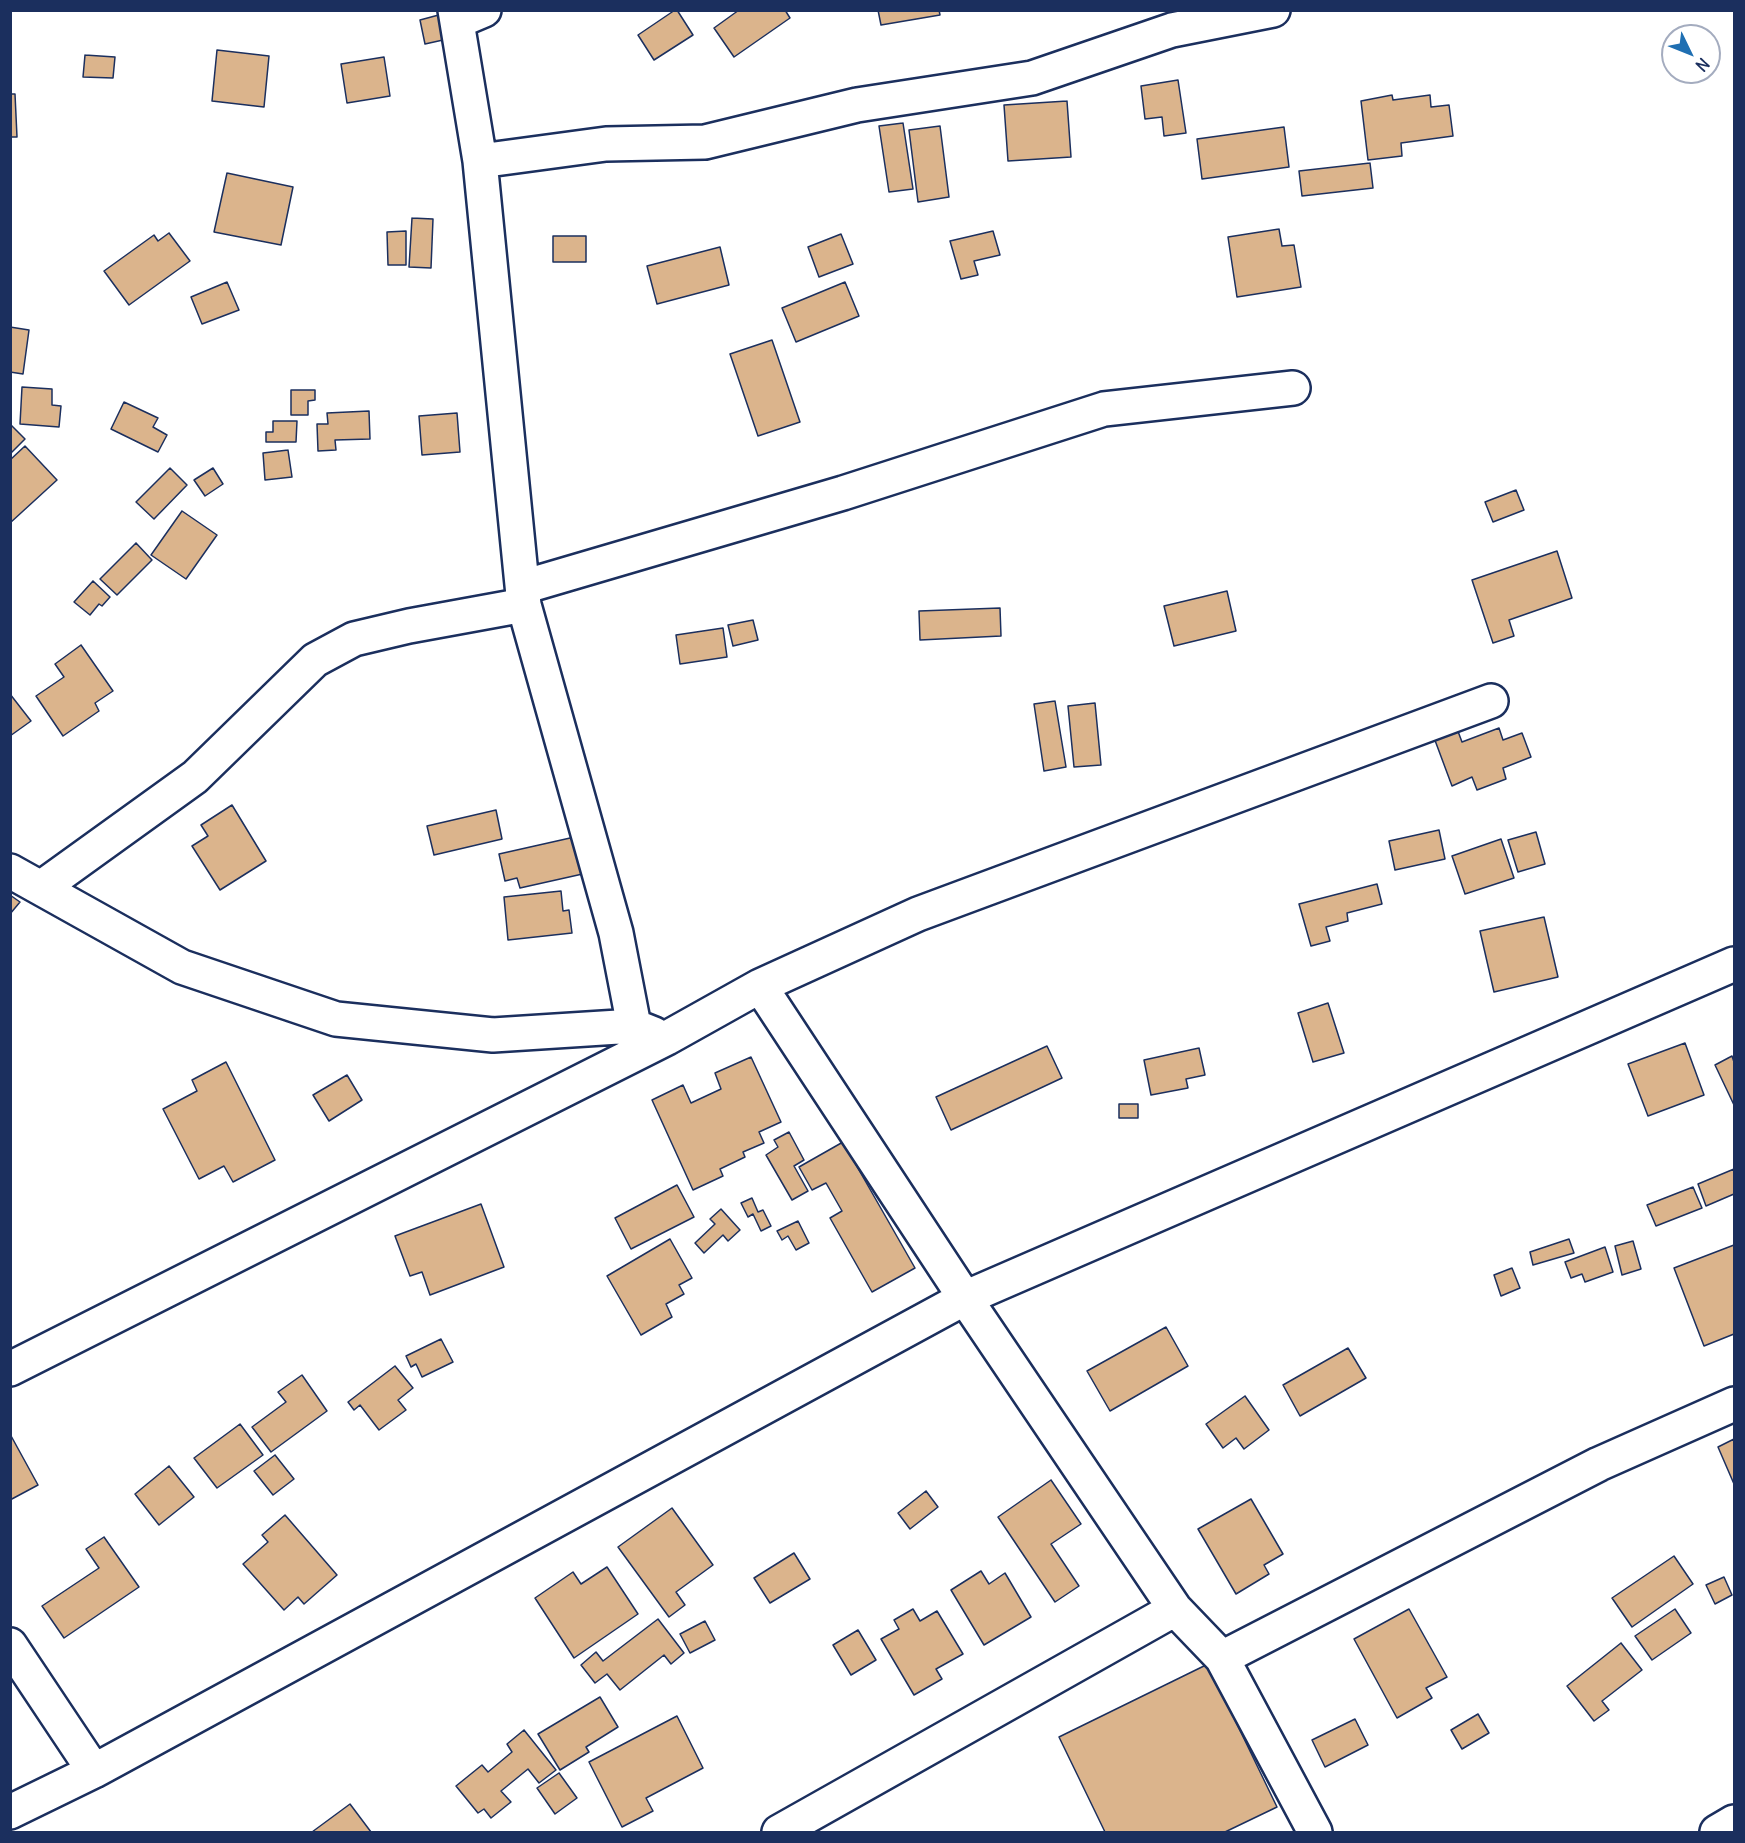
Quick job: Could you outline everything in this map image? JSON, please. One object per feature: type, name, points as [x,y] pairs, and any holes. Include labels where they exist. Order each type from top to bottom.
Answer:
[{"type":"street","points":[[480,161],[606,144],[705,142],[857,105],[1032,78],[1172,30],[1273,10]]},
{"type":"street","points":[[466,14],[524,596],[616,933],[634,1026]]},
{"type":"street","points":[[41,888],[195,777],[315,660],[354,639],[524,596],[1104,409],[1293,388]]},
{"type":"street","points":[[10,1369],[667,1038],[760,986],[918,914],[1491,701]]},
{"type":"street","points":[[10,871],[182,967],[336,1018],[494,1035],[634,1026],[667,1038]]},
{"type":"street","points":[[10,1812],[94,1771],[965,1298],[1734,964]]},
{"type":"street","points":[[760,986],[965,1298],[1175,1609],[1222,1658],[1315,1833]]},
{"type":"street","points":[[1222,1658],[1599,1464],[1734,1404]]},
{"type":"street","points":[[779,1833],[1175,1609]]},
{"type":"street","points":[[10,1644],[94,1771]]},
{"type":"street","points":[[1717,1833],[1734,1822]]},
{"type":"building","points":[[675,10],[693,35],[654,60],[638,35]]},
{"type":"building","points":[[739,10],[785,10],[790,18],[734,57],[714,28]]},
{"type":"building","points":[[878,10],[939,10],[940,15],[881,25]]},
{"type":"building","points":[[446,13],[452,38],[425,44],[420,20]]},
{"type":"building","points":[[217,50],[269,56],[264,107],[212,101]]},
{"type":"building","points":[[85,55],[115,57],[113,78],[83,77]]},
{"type":"building","points":[[384,57],[390,96],[347,103],[341,64]]},
{"type":"building","points":[[1178,80],[1186,133],[1164,136],[1162,117],[1145,119],[1141,86]]},
{"type":"building","points":[[10,94],[15,94],[17,137],[10,137]]},
{"type":"building","points":[[1392,95],[1393,100],[1430,95],[1431,107],[1449,105],[1453,136],[1401,143],[1402,156],[1368,160],[1361,101]]},
{"type":"building","points":[[1067,101],[1071,157],[1008,161],[1004,105]]},
{"type":"building","points":[[903,123],[913,189],[889,192],[879,126]]},
{"type":"building","points":[[940,126],[949,197],[918,202],[909,130]]},
{"type":"building","points":[[1284,127],[1289,167],[1202,179],[1197,139]]},
{"type":"building","points":[[1370,163],[1373,188],[1302,196],[1299,171]]},
{"type":"building","points":[[227,173],[293,187],[281,245],[214,232]]},
{"type":"building","points":[[412,218],[433,219],[431,268],[409,267]]},
{"type":"building","points":[[1279,229],[1282,246],[1294,245],[1301,287],[1237,297],[1228,237]]},
{"type":"building","points":[[406,231],[406,265],[388,265],[387,232]]},
{"type":"building","points":[[993,231],[1000,255],[974,261],[978,275],[961,279],[950,241]]},
{"type":"building","points":[[169,233],[190,261],[129,305],[104,271],[154,235],[158,241]]},
{"type":"building","points":[[841,234],[853,264],[819,277],[808,247]]},
{"type":"building","points":[[553,236],[586,236],[586,262],[553,262]]},
{"type":"building","points":[[720,247],[729,285],[657,304],[647,266]]},
{"type":"building","points":[[227,282],[239,310],[202,324],[191,297]]},
{"type":"building","points":[[845,282],[859,316],[796,342],[782,308]]},
{"type":"building","points":[[10,327],[29,330],[23,374],[10,372]]},
{"type":"building","points":[[772,340],[800,422],[758,436],[730,354]]},
{"type":"building","points":[[22,387],[52,389],[52,405],[61,406],[59,427],[20,424]]},
{"type":"building","points":[[291,390],[315,390],[315,400],[308,401],[308,415],[291,415]]},
{"type":"building","points":[[124,402],[158,418],[153,427],[167,435],[158,452],[111,429]]},
{"type":"building","points":[[369,411],[370,439],[335,440],[336,450],[318,451],[317,424],[328,424],[327,413]]},
{"type":"building","points":[[457,413],[460,452],[422,455],[419,416]]},
{"type":"building","points":[[273,421],[297,421],[296,442],[266,442],[266,432],[273,432]]},
{"type":"building","points":[[10,424],[25,439],[10,454]]},
{"type":"building","points":[[25,446],[57,480],[10,523],[10,460]]},
{"type":"building","points":[[288,450],[292,477],[265,480],[263,453]]},
{"type":"building","points":[[170,468],[187,485],[154,519],[136,502]]},
{"type":"building","points":[[213,468],[223,484],[205,496],[194,480]]},
{"type":"building","points":[[1516,490],[1524,510],[1493,522],[1485,502]]},
{"type":"building","points":[[182,511],[217,535],[186,579],[151,555]]},
{"type":"building","points":[[136,543],[152,560],[117,595],[100,579]]},
{"type":"building","points":[[1557,551],[1572,598],[1509,620],[1514,636],[1493,643],[1472,580]]},
{"type":"building","points":[[93,581],[110,597],[102,606],[99,604],[90,615],[74,602]]},
{"type":"building","points":[[1227,591],[1236,631],[1174,646],[1164,606]]},
{"type":"building","points":[[1000,608],[1001,636],[920,640],[919,611]]},
{"type":"building","points":[[753,620],[758,640],[733,646],[728,625]]},
{"type":"building","points":[[723,628],[727,657],[680,664],[676,635]]},
{"type":"building","points":[[81,645],[113,691],[95,703],[99,711],[63,736],[36,696],[64,677],[55,664]]},
{"type":"building","points":[[10,694],[31,721],[10,736]]},
{"type":"building","points":[[1055,701],[1066,767],[1044,771],[1034,704]]},
{"type":"building","points":[[1095,703],[1101,765],[1074,767],[1068,706]]},
{"type":"building","points":[[1456,726],[1462,742],[1499,728],[1503,740],[1522,733],[1531,757],[1503,768],[1506,779],[1477,790],[1472,777],[1452,786],[1433,735]]},
{"type":"building","points":[[232,805],[266,861],[220,890],[192,846],[208,836],[201,825]]},
{"type":"building","points":[[496,810],[502,839],[434,855],[427,826]]},
{"type":"building","points":[[1439,830],[1445,859],[1395,870],[1389,841]]},
{"type":"building","points":[[1536,832],[1545,864],[1518,872],[1508,840]]},
{"type":"building","points":[[579,836],[587,873],[520,888],[517,878],[505,881],[499,854]]},
{"type":"building","points":[[1501,839],[1514,878],[1465,894],[1452,856]]},
{"type":"building","points":[[1377,884],[1382,904],[1347,913],[1348,921],[1326,927],[1330,941],[1311,946],[1299,904]]},
{"type":"building","points":[[561,891],[563,911],[569,910],[572,933],[508,940],[504,897]]},
{"type":"building","points":[[10,895],[20,902],[10,914]]},
{"type":"building","points":[[1544,917],[1558,977],[1494,992],[1480,931]]},
{"type":"building","points":[[1328,1003],[1344,1053],[1313,1062],[1298,1013]]},
{"type":"building","points":[[1685,1043],[1704,1095],[1648,1116],[1628,1064]]},
{"type":"building","points":[[1047,1046],[1062,1078],[951,1130],[936,1097]]},
{"type":"building","points":[[1199,1048],[1205,1075],[1186,1079],[1188,1088],[1151,1095],[1144,1060]]},
{"type":"building","points":[[1732,1056],[1734,1062],[1734,1105],[1715,1065]]},
{"type":"building","points":[[751,1057],[781,1122],[759,1132],[764,1143],[743,1152],[745,1157],[720,1169],[723,1176],[693,1190],[652,1100],[683,1085],[691,1103],[721,1089],[715,1073]]},
{"type":"building","points":[[226,1062],[275,1160],[233,1182],[224,1166],[199,1179],[163,1109],[197,1091],[192,1080]]},
{"type":"building","points":[[347,1075],[362,1100],[329,1121],[313,1095]]},
{"type":"building","points":[[1119,1104],[1138,1104],[1138,1118],[1119,1118]]},
{"type":"building","points":[[789,1132],[804,1160],[794,1166],[808,1191],[792,1200],[766,1155],[778,1147],[774,1140]]},
{"type":"building","points":[[843,1142],[915,1268],[872,1292],[830,1218],[842,1211],[826,1183],[812,1190],[799,1167]]},
{"type":"building","points":[[1734,1169],[1734,1194],[1706,1206],[1698,1184]]},
{"type":"building","points":[[677,1185],[694,1217],[631,1249],[615,1218]]},
{"type":"building","points":[[1693,1187],[1702,1208],[1656,1226],[1647,1205]]},
{"type":"building","points":[[752,1198],[758,1212],[763,1210],[771,1226],[761,1231],[753,1214],[748,1217],[741,1203]]},
{"type":"building","points":[[481,1204],[504,1267],[430,1295],[422,1272],[410,1276],[395,1236]]},
{"type":"building","points":[[721,1209],[740,1230],[728,1241],[723,1235],[704,1253],[695,1243],[715,1224],[710,1219]]},
{"type":"building","points":[[798,1221],[809,1243],[796,1250],[788,1236],[782,1240],[777,1231]]},
{"type":"building","points":[[670,1239],[692,1278],[679,1285],[684,1294],[666,1304],[672,1317],[641,1335],[607,1276]]},
{"type":"building","points":[[1569,1239],[1574,1253],[1533,1265],[1530,1252]]},
{"type":"building","points":[[1633,1241],[1641,1269],[1622,1275],[1615,1246]]},
{"type":"building","points":[[1734,1245],[1734,1334],[1704,1346],[1674,1268]]},
{"type":"building","points":[[1605,1247],[1613,1272],[1585,1282],[1582,1274],[1571,1278],[1565,1262]]},
{"type":"building","points":[[1512,1268],[1520,1288],[1501,1296],[1494,1275]]},
{"type":"building","points":[[1166,1327],[1188,1366],[1110,1411],[1087,1371]]},
{"type":"building","points":[[441,1339],[453,1362],[422,1377],[416,1364],[411,1367],[406,1356]]},
{"type":"building","points":[[1348,1348],[1366,1378],[1300,1416],[1283,1385]]},
{"type":"building","points":[[395,1366],[413,1388],[398,1400],[406,1410],[379,1430],[360,1405],[354,1410],[348,1402]]},
{"type":"building","points":[[302,1375],[327,1411],[271,1452],[252,1427],[286,1402],[278,1392]]},
{"type":"building","points":[[1245,1396],[1269,1430],[1244,1449],[1236,1438],[1223,1448],[1206,1424]]},
{"type":"building","points":[[240,1424],[263,1455],[217,1488],[194,1458]]},
{"type":"building","points":[[10,1434],[38,1485],[10,1500]]},
{"type":"building","points":[[1734,1439],[1734,1484],[1718,1447]]},
{"type":"building","points":[[275,1455],[294,1479],[273,1495],[254,1471]]},
{"type":"building","points":[[169,1466],[194,1497],[159,1525],[135,1494]]},
{"type":"building","points":[[1051,1480],[1081,1524],[1051,1544],[1079,1586],[1055,1602],[998,1517]]},
{"type":"building","points":[[926,1491],[938,1507],[910,1529],[898,1513]]},
{"type":"building","points":[[1251,1499],[1283,1554],[1264,1565],[1269,1574],[1236,1594],[1198,1529]]},
{"type":"building","points":[[672,1508],[713,1565],[676,1592],[685,1605],[669,1617],[618,1547]]},
{"type":"building","points":[[285,1515],[337,1575],[304,1604],[298,1597],[284,1610],[243,1564],[268,1542],[262,1535]]},
{"type":"building","points":[[104,1537],[139,1587],[64,1638],[42,1606],[99,1568],[86,1549]]},
{"type":"building","points":[[794,1553],[810,1579],[770,1603],[754,1578]]},
{"type":"building","points":[[1674,1556],[1693,1584],[1632,1627],[1612,1598]]},
{"type":"building","points":[[607,1567],[638,1614],[574,1658],[535,1598],[573,1572],[581,1584]]},
{"type":"building","points":[[981,1571],[989,1584],[1005,1573],[1031,1617],[984,1645],[951,1590]]},
{"type":"building","points":[[1724,1577],[1732,1595],[1715,1604],[1706,1585]]},
{"type":"building","points":[[913,1609],[920,1621],[937,1611],[963,1654],[936,1669],[942,1679],[914,1695],[881,1639],[899,1629],[894,1620]]},
{"type":"building","points":[[1409,1609],[1447,1677],[1426,1688],[1432,1698],[1397,1718],[1354,1639]]},
{"type":"building","points":[[1675,1609],[1691,1633],[1652,1660],[1635,1636]]},
{"type":"building","points":[[658,1619],[684,1653],[671,1664],[664,1655],[620,1690],[607,1674],[595,1683],[581,1665],[596,1652],[603,1661]]},
{"type":"building","points":[[705,1621],[715,1640],[690,1653],[680,1634]]},
{"type":"building","points":[[858,1630],[876,1660],[851,1675],[833,1645]]},
{"type":"building","points":[[1621,1643],[1642,1670],[1602,1701],[1609,1710],[1594,1721],[1567,1686]]},
{"type":"building","points":[[1208,1664],[1277,1807],[1225,1832],[1105,1832],[1059,1737]]},
{"type":"building","points":[[600,1697],[618,1727],[586,1747],[589,1752],[560,1770],[538,1734]]},
{"type":"building","points":[[1478,1714],[1489,1733],[1462,1749],[1451,1730]]},
{"type":"building","points":[[677,1716],[703,1768],[646,1798],[653,1811],[622,1827],[589,1762]]},
{"type":"building","points":[[1355,1719],[1368,1745],[1325,1767],[1312,1740]]},
{"type":"building","points":[[524,1730],[556,1770],[539,1783],[528,1769],[501,1791],[511,1802],[491,1818],[484,1809],[478,1813],[456,1786],[482,1765],[488,1772],[512,1752],[507,1744]]},
{"type":"building","points":[[559,1773],[577,1798],[555,1814],[537,1788]]},
{"type":"building","points":[[350,1804],[371,1832],[312,1832]]}]
